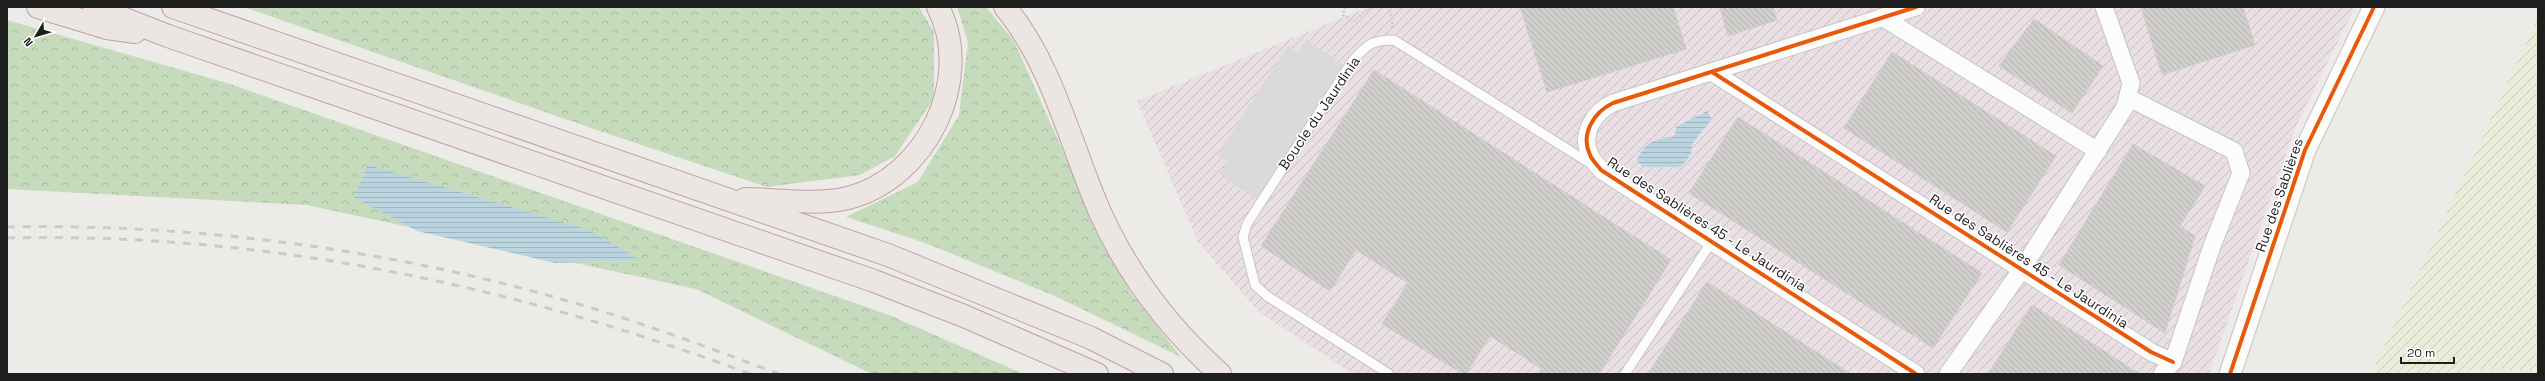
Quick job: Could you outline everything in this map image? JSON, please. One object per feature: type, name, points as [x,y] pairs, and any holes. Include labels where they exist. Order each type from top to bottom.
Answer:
[{"type":"highway","points":[[38,7],[107,28],[168,36]]},
{"type":"highway","points":[[94,7],[168,36],[874,281],[971,319],[1097,374]]},
{"type":"highway","points":[[174,7],[731,199],[888,255],[982,292],[1091,338],[1162,374]]},
{"type":"highway","points":[[731,199],[813,201],[848,198],[879,184],[909,163],[931,134],[944,104],[950,75],[950,50],[943,18],[938,7]]},
{"type":"highway","points":[[1005,7],[1040,64],[1100,212],[1124,260],[1155,305],[1190,347],[1220,374]]},
{"type":"street","name":"Rue des Sablières 45 - Le Jaurdinia","points":[[1916,7],[1602,108],[1591,121],[1586,137],[1589,154],[1601,170],[1916,374]]},
{"type":"street","name":"Rue des Sablières 45 - Le Jaurdinia","points":[[1948,374],[2022,269],[2122,114],[2129,98],[2131,83],[2104,7]]},
{"type":"street","name":"Rue des Sablières","points":[[2230,374],[2305,150],[2374,7]]},
{"type":"street","points":[[1882,18],[2098,151]]},
{"type":"street","name":"Rue des Sablières 45 - Le Jaurdinia","points":[[1712,72],[2151,352],[2167,368],[2212,246],[2241,173],[2234,151],[2129,98]]},
{"type":"lane","name":"Boucle du Jaurdinia","points":[[1389,374],[1266,296],[1255,285],[1244,237],[1247,224],[1353,60],[1376,40],[1394,40]]},
{"type":"lane","points":[[1394,40],[1601,170]]},
{"type":"lane","points":[[1626,374],[1712,242]]},
{"type":"path","points":[[1345,7],[1343,15],[1354,22],[1365,11],[1374,7]]},
{"type":"path","points":[[1387,7],[1390,11],[1394,40]]},
{"type":"shaded area","points":[[1369,7],[2355,7],[2295,129],[2209,374],[1353,374],[1259,312],[1198,242],[1137,101]]},
{"type":"shaded area","points":[[1306,40],[1348,68],[1261,202],[1219,174],[1227,162],[1217,155],[1288,46],[1298,52]]},
{"type":"green space","points":[[244,7],[919,7],[934,32],[934,98],[895,156],[860,175],[767,187],[591,128]]},
{"type":"green space","points":[[957,7],[986,7],[1014,41],[1098,230],[1131,293],[1181,357],[1055,296],[928,244],[846,217],[918,182],[959,115],[968,42]]},
{"type":"green space","points":[[2538,18],[2538,371],[2483,369],[2452,374],[2371,374]]},
{"type":"green space","points":[[7,20],[230,84],[889,315],[1024,374],[872,374],[696,289],[307,205],[7,189]]},
{"type":"water","points":[[1707,111],[1712,119],[1692,144],[1691,154],[1681,167],[1642,167],[1637,160],[1647,145],[1662,138],[1675,137],[1676,127]]},
{"type":"water","points":[[368,165],[589,230],[640,260],[555,263],[417,231],[354,197]]},
{"type":"building","points":[[1520,7],[1673,7],[1686,49],[1547,92]]},
{"type":"building","points":[[1720,7],[1773,7],[1777,20],[1728,36]]},
{"type":"building","points":[[2141,7],[2243,7],[2255,45],[2162,75]]},
{"type":"building","points":[[2034,19],[2103,66],[2072,113],[1999,66]]},
{"type":"building","points":[[1892,52],[2056,156],[2007,232],[1844,128]]},
{"type":"building","points":[[1374,70],[1671,260],[1599,374],[1539,374],[1542,369],[1490,336],[1466,374],[1463,374],[1382,324],[1408,283],[1356,250],[1330,291],[1261,246]]},
{"type":"building","points":[[1738,117],[1982,273],[1933,348],[1689,193]]},
{"type":"building","points":[[2133,144],[2205,186],[2180,226],[2195,236],[2165,333],[2059,265]]},
{"type":"building","points":[[1707,282],[1851,374],[1648,374]]},
{"type":"building","points":[[2032,305],[2140,374],[1988,374]]},
{"type":"railway","points":[[7,227],[76,227],[216,235],[357,253],[426,266],[494,281],[589,307],[671,334],[779,374]]},
{"type":"railway","points":[[7,238],[102,238],[197,244],[291,255],[385,270],[478,290],[570,314],[660,342],[750,374]]},
{"type":"cycle path","points":[[1916,7],[1613,103],[1600,112],[1591,124],[1588,132],[1587,147],[1590,155],[1601,170],[1916,374]]},
{"type":"cycle path","points":[[2230,374],[2305,150],[2374,7]]},
{"type":"cycle path","points":[[1712,72],[2151,352],[2173,362]]}]
